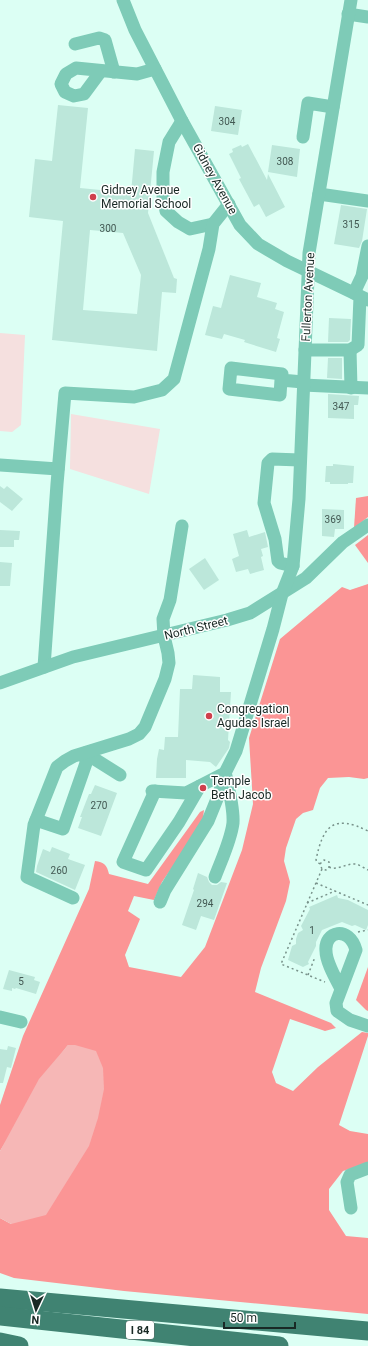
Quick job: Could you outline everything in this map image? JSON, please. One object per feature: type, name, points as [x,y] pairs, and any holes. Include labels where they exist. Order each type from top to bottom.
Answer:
[{"type":"highway","points":[[0,1285],[124,1310]]},
{"type":"highway","name":"I 84","points":[[0,1298],[368,1331]]},
{"type":"highway","name":"I 84","points":[[0,1316],[279,1346]]},
{"type":"highway","points":[[0,1342],[19,1346]]},
{"type":"street","name":"Gidney Avenue","points":[[123,0],[130,18],[182,121],[240,225],[258,244],[287,261],[363,297]]},
{"type":"street","name":"Fullerton Avenue","points":[[160,902],[165,890],[208,822],[219,794],[225,772],[236,751],[274,629],[282,594],[293,566],[299,499],[309,253],[350,0]]},
{"type":"street","points":[[348,14],[368,17]]},
{"type":"street","points":[[76,44],[99,38],[105,40],[108,72],[137,74],[155,69]]},
{"type":"street","points":[[303,137],[308,103],[333,107]]},
{"type":"street","points":[[182,121],[169,142],[164,172],[163,196],[166,210],[178,222],[190,228],[214,224]]},
{"type":"street","points":[[319,194],[368,201]]},
{"type":"street","points":[[44,667],[65,393],[134,397],[162,390],[174,379],[209,249],[214,224],[228,204]]},
{"type":"street","points":[[305,350],[350,350],[358,345],[363,297],[362,276],[368,246]]},
{"type":"street","points":[[350,350],[351,388]]},
{"type":"street","points":[[281,380],[351,388],[368,388]]},
{"type":"street","points":[[293,566],[280,563],[278,561],[275,540],[264,503],[268,463],[272,459],[300,460]]},
{"type":"street","points":[[0,465],[58,469]]},
{"type":"street","name":"North Street","points":[[0,683],[73,657],[227,620],[250,612],[282,594],[306,578],[342,542],[368,525]]},
{"type":"street","points":[[73,898],[27,877],[34,825],[57,767],[69,759],[129,739],[139,734],[145,727],[165,678],[169,663],[162,619],[170,600],[182,526]]},
{"type":"street","points":[[85,753],[120,775]]},
{"type":"street","points":[[36,820],[63,829],[86,764],[85,753]]},
{"type":"street","points":[[200,786],[179,822],[146,870],[123,862],[154,792],[186,793],[225,772],[231,800],[233,822],[215,877]]},
{"type":"street","points":[[336,987],[337,1011],[350,1020],[368,1026]]},
{"type":"street","points":[[0,1016],[21,1022]]},
{"type":"street","points":[[351,1208],[347,1182],[350,1175],[368,1168]]},
{"type":"path","points":[[336,987],[281,964],[322,869],[316,860],[324,834],[332,826],[340,823],[350,823],[368,831]]},
{"type":"path","points":[[320,864],[324,860],[327,860],[329,862],[329,867]]},
{"type":"path","points":[[322,869],[326,870],[329,867],[336,868],[356,864],[368,870]]},
{"type":"path","points":[[316,883],[368,905]]},
{"type":"path","points":[[307,903],[335,891]]},
{"type":"shaded area","points":[[0,333],[25,335],[21,425],[12,432],[0,431]]},
{"type":"shaded area","points":[[71,414],[160,429],[149,494],[70,469]]},
{"type":"shaded area","points":[[368,496],[368,517],[354,528],[356,498]]},
{"type":"shaded area","points":[[368,535],[368,563],[355,545]]},
{"type":"shaded area","points":[[368,584],[368,778],[328,778],[320,788],[313,810],[303,813],[296,819],[286,848],[284,861],[290,882],[286,901],[261,968],[255,992],[331,1023],[336,1028],[325,1031],[290,1019],[272,1072],[276,1083],[293,1091],[318,1067],[362,1032],[368,1033],[339,1125],[350,1131],[368,1134],[368,1163],[343,1171],[329,1189],[329,1210],[346,1236],[368,1238],[368,1314],[124,1291],[14,1278],[0,1273],[0,1218],[11,1224],[68,1045],[58,1058],[0,1151],[0,1105],[23,1036],[89,889],[95,861],[105,864],[109,874],[148,884],[200,812],[204,810],[200,827],[162,882],[154,900],[134,896],[128,911],[140,919],[125,955],[129,967],[181,977],[205,947],[242,850],[253,804],[249,738],[280,639],[342,587],[350,590]]},
{"type":"shaded area","points":[[368,967],[368,1011],[356,1000]]},
{"type":"shaded area","points":[[68,1045],[75,1045],[96,1051],[103,1068],[104,1089],[98,1118],[89,1146],[46,1215],[11,1224],[0,1218],[0,1151],[39,1079]]},
{"type":"building","points":[[58,105],[88,108],[80,188],[131,193],[135,149],[154,151],[148,213],[174,278],[177,279],[176,293],[162,292],[157,351],[52,340],[63,221],[29,217],[35,159],[52,161]],"holes":[[[90,230],[123,233],[141,275],[137,314],[83,310]]]},
{"type":"building","points":[[215,106],[242,110],[238,135],[211,131]]},
{"type":"building","points":[[248,144],[267,180],[268,174],[285,207],[266,217],[259,204],[254,207],[239,179],[241,178],[229,154],[233,152],[232,149]]},
{"type":"building","points":[[272,145],[300,149],[297,177],[268,172]]},
{"type":"building","points":[[341,205],[367,209],[362,241],[359,248],[334,244]]},
{"type":"building","points":[[230,275],[261,283],[257,297],[277,303],[275,309],[284,312],[277,338],[280,339],[276,352],[224,334],[222,339],[205,335],[213,306],[221,308]]},
{"type":"building","points":[[329,318],[351,319],[350,340],[348,342],[328,342]]},
{"type":"building","points":[[328,358],[342,358],[342,379],[327,378]]},
{"type":"building","points":[[328,394],[359,396],[358,405],[354,405],[354,419],[328,418]]},
{"type":"building","points":[[333,464],[354,466],[353,483],[330,484],[330,482],[325,482],[326,466],[333,466]]},
{"type":"building","points":[[0,486],[4,489],[7,486],[23,499],[12,511],[0,502]]},
{"type":"building","points":[[322,509],[344,510],[344,529],[335,529],[334,537],[322,536]]},
{"type":"building","points":[[0,530],[20,531],[19,540],[14,540],[14,547],[0,547]]},
{"type":"building","points":[[247,530],[249,537],[265,532],[268,547],[261,549],[264,570],[250,574],[248,569],[236,572],[232,559],[239,556],[233,534]]},
{"type":"building","points":[[205,558],[219,580],[204,590],[189,569]]},
{"type":"building","points":[[0,562],[12,563],[10,586],[0,586]]},
{"type":"building","points":[[193,675],[220,677],[220,692],[231,692],[228,740],[230,742],[229,748],[216,767],[210,762],[186,760],[186,778],[156,778],[159,749],[164,750],[165,737],[178,737],[180,689],[192,689]]},
{"type":"building","points":[[95,785],[117,793],[101,836],[78,828],[82,817],[80,817],[89,794],[91,794]]},
{"type":"building","points":[[52,847],[70,854],[68,859],[85,865],[75,890],[36,872],[43,849],[50,852]]},
{"type":"building","points":[[198,873],[207,877],[212,885],[217,885],[221,882],[227,883],[214,920],[201,916],[196,930],[182,925]]},
{"type":"building","points":[[337,895],[338,898],[348,900],[368,910],[368,925],[366,930],[355,925],[352,926],[342,922],[322,930],[308,962],[309,964],[303,967],[288,960],[292,946],[296,944],[298,933],[303,930],[301,926],[310,909],[309,907]]},
{"type":"building","points":[[9,970],[35,977],[34,980],[40,982],[36,994],[16,988],[12,988],[12,991],[3,989]]},
{"type":"building","points":[[8,1046],[16,1048],[11,1068],[7,1067],[3,1083],[0,1083],[0,1049],[7,1050]]},
{"type":"place","name":"Gidney Avenue Memorial School","points":[[93,197]]},
{"type":"place","name":"Congregation Agudas Israel","points":[[209,716]]},
{"type":"place","name":"Temple Beth Jacob","points":[[203,788]]}]
